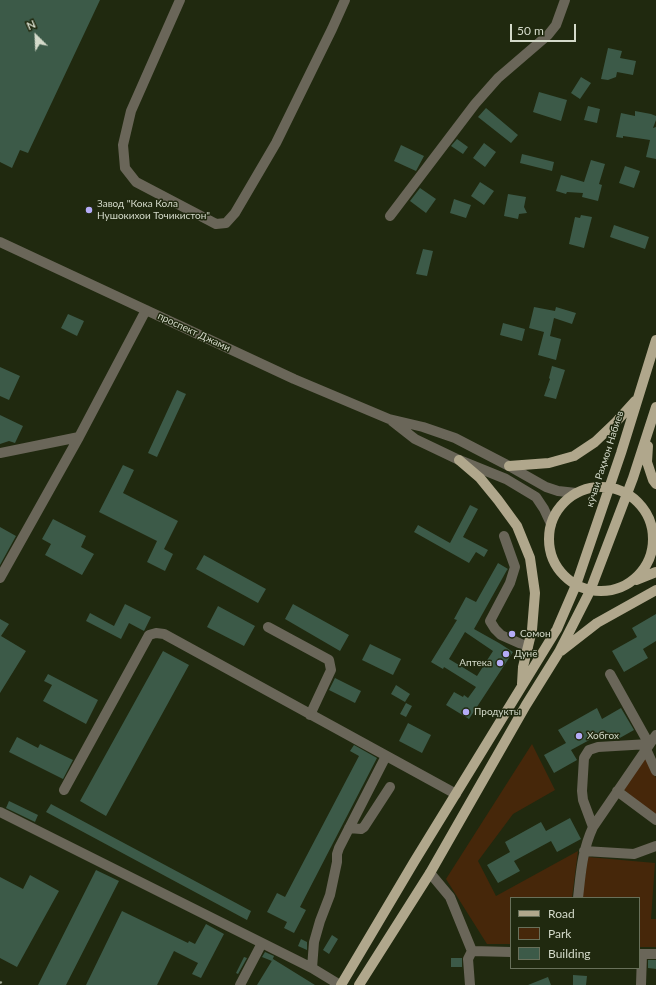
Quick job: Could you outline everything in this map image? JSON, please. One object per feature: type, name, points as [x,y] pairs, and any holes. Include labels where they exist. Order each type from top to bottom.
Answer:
[{"type":"main road","name":"кӯчаи Раҳмон Набиев","points":[[340,985],[556,629],[576,585],[656,340]]},
{"type":"main road","points":[[509,466],[549,463],[574,456],[600,437],[638,398]]},
{"type":"main road","points":[[359,985],[430,873],[526,705],[559,652],[590,591],[633,478],[656,407]]},
{"type":"main road","points":[[648,432],[647,462],[656,484]]},
{"type":"main road","points":[[459,460],[480,478],[517,526],[530,558],[535,593],[532,630],[523,667],[522,687]]},
{"type":"main road","points":[[632,582],[646,566],[654,546],[654,527],[642,506],[627,493],[609,487],[592,487],[576,493],[560,506],[550,524],[549,548],[558,570],[576,585],[590,591],[612,591],[656,572]]},
{"type":"main road","points":[[559,652],[598,623],[656,590]]},
{"type":"main road","points":[[514,699],[526,705]]},
{"type":"street","points":[[180,0],[131,111],[122,145],[125,168],[136,182],[216,224],[226,222],[236,213],[272,149],[345,0]]},
{"type":"street","points":[[390,216],[475,104],[498,78],[548,35],[556,25],[565,0]]},
{"type":"street","name":"проспект Джами","points":[[0,242],[294,379],[389,419]]},
{"type":"street","points":[[0,578],[79,436],[146,310]]},
{"type":"street","points":[[389,419],[415,439],[459,460],[506,479],[536,498],[544,509],[550,524]]},
{"type":"street","points":[[389,419],[423,427],[455,438],[546,487],[558,491],[576,493]]},
{"type":"street","points":[[0,453],[79,436]]},
{"type":"street","points":[[504,536],[515,567],[510,583],[490,621],[494,629],[501,635],[528,647]]},
{"type":"street","points":[[268,627],[329,660],[331,670],[310,714]]},
{"type":"street","points":[[64,790],[149,635],[156,633],[164,634],[456,794]]},
{"type":"street","points":[[610,674],[648,747],[656,771]]},
{"type":"street","points":[[578,897],[584,851],[593,827],[656,735]]},
{"type":"street","points":[[593,827],[583,800],[582,791],[584,758],[589,750],[598,746],[648,747]]},
{"type":"street","points":[[312,968],[314,942],[320,920],[330,895],[337,862],[336,854],[338,848],[386,756]]},
{"type":"street","points":[[349,828],[364,827],[390,787]]},
{"type":"street","points":[[618,791],[656,820]]},
{"type":"street","points":[[0,812],[312,968],[340,985]]},
{"type":"street","points":[[584,851],[634,854],[656,846]]},
{"type":"street","points":[[430,873],[450,897],[472,951],[468,959],[470,985]]},
{"type":"street","points":[[240,985],[262,943]]},
{"type":"street","points":[[472,951],[510,952]]},
{"type":"street","points":[[641,985],[640,954],[656,954]]},
{"type":"green space","points":[[532,744],[555,790],[513,814],[478,861],[496,896],[578,851],[572,897],[510,897],[510,944],[487,944],[446,879]]},
{"type":"green space","points":[[646,757],[656,778],[656,816],[623,789]]},
{"type":"green space","points":[[588,857],[655,863],[651,919],[656,919],[656,947],[640,947],[640,897],[582,897]]},
{"type":"building","points":[[0,0],[100,0],[28,153],[20,150],[12,168],[0,162]]},
{"type":"building","points":[[608,48],[622,51],[620,58],[636,61],[633,75],[617,72],[616,77],[608,80],[601,79]]},
{"type":"building","points":[[581,77],[591,83],[580,99],[571,93]]},
{"type":"building","points":[[539,92],[567,100],[561,121],[533,112]]},
{"type":"building","points":[[588,106],[600,109],[597,123],[584,120]]},
{"type":"building","points":[[486,108],[518,135],[511,143],[478,117]]},
{"type":"building","points":[[635,111],[656,116],[653,128],[656,127],[656,159],[646,157],[650,140],[623,136],[623,138],[616,137],[621,113],[635,116]]},
{"type":"building","points":[[457,139],[468,147],[463,154],[451,146]]},
{"type":"building","points":[[484,143],[496,152],[485,167],[473,158]]},
{"type":"building","points":[[401,145],[424,156],[416,171],[394,161]]},
{"type":"building","points":[[522,154],[554,162],[552,171],[520,163]]},
{"type":"building","points":[[591,160],[605,164],[599,184],[602,185],[598,201],[582,197],[583,193],[567,192],[566,194],[556,191],[561,175],[584,182]]},
{"type":"building","points":[[625,166],[640,171],[634,188],[619,183]]},
{"type":"building","points":[[480,182],[494,191],[484,205],[471,196]]},
{"type":"building","points":[[420,188],[436,199],[426,213],[410,201]]},
{"type":"building","points":[[508,194],[526,197],[524,207],[527,213],[519,214],[518,219],[504,216]]},
{"type":"building","points":[[454,199],[471,205],[466,218],[450,213]]},
{"type":"building","points":[[581,215],[592,217],[584,248],[569,244],[575,217],[580,218]]},
{"type":"building","points":[[614,225],[649,237],[645,249],[610,237]]},
{"type":"building","points":[[423,249],[433,251],[427,276],[416,274]]},
{"type":"building","points":[[534,307],[555,311],[556,307],[576,313],[572,324],[554,318],[550,336],[561,339],[556,360],[538,355],[544,332],[529,328]]},
{"type":"building","points":[[68,314],[84,321],[77,336],[61,328]]},
{"type":"building","points":[[503,323],[525,329],[522,341],[500,335]]},
{"type":"building","points":[[552,366],[565,370],[556,399],[544,396],[550,379]]},
{"type":"building","points":[[0,367],[20,376],[9,400],[0,396]]},
{"type":"building","points":[[177,390],[186,394],[157,457],[148,453]]},
{"type":"building","points":[[0,415],[23,426],[15,443],[9,441],[0,444]]},
{"type":"building","points":[[123,465],[134,470],[123,493],[178,521],[164,549],[173,554],[165,571],[147,562],[157,541],[99,512]]},
{"type":"building","points":[[470,505],[478,509],[463,537],[488,550],[484,557],[476,552],[469,563],[414,532],[418,525],[450,543]]},
{"type":"building","points":[[53,519],[86,536],[81,547],[94,554],[82,575],[45,555],[51,544],[42,539]]},
{"type":"building","points":[[0,527],[16,536],[0,565]]},
{"type":"building","points":[[204,555],[266,589],[258,603],[196,569]]},
{"type":"building","points":[[498,563],[508,569],[474,629],[513,652],[469,719],[446,705],[454,692],[468,698],[476,687],[444,667],[443,669],[431,662],[457,620],[454,619],[466,597],[476,602]],"holes":[[[465,632],[493,651],[477,676],[449,659]]]},
{"type":"building","points":[[125,604],[151,617],[144,631],[129,623],[121,639],[86,621],[90,613],[114,626]]},
{"type":"building","points":[[293,604],[349,635],[340,651],[285,619]]},
{"type":"building","points":[[218,606],[255,626],[244,646],[207,627]]},
{"type":"building","points":[[656,614],[656,641],[643,649],[648,658],[624,672],[612,651],[637,637],[632,628]]},
{"type":"building","points":[[0,619],[9,624],[1,636],[26,651],[0,693]]},
{"type":"building","points":[[370,644],[401,659],[393,675],[362,660]]},
{"type":"building","points":[[163,651],[189,665],[106,816],[80,801]]},
{"type":"building","points":[[48,674],[98,700],[86,724],[43,701],[52,685],[44,681]]},
{"type":"building","points":[[335,678],[361,691],[355,703],[329,690]]},
{"type":"building","points":[[396,685],[410,694],[405,702],[391,694]]},
{"type":"building","points":[[406,703],[412,706],[406,717],[400,714]]},
{"type":"building","name":"Хобгох","points":[[597,708],[602,719],[621,708],[634,730],[618,739],[611,740],[606,731],[571,750],[577,760],[554,773],[544,755],[566,743],[558,730]]},
{"type":"building","points":[[408,723],[431,735],[422,753],[399,741]]},
{"type":"building","points":[[17,737],[38,748],[40,744],[73,760],[63,779],[9,752]]},
{"type":"building","points":[[354,745],[377,758],[300,907],[306,910],[294,933],[284,928],[287,922],[267,912],[277,893],[285,897],[359,756],[350,751]]},
{"type":"building","points":[[9,801],[38,815],[35,822],[6,808]]},
{"type":"building","points":[[51,804],[251,911],[247,920],[46,812]]},
{"type":"building","points":[[570,818],[581,839],[557,852],[551,841],[514,861],[520,871],[498,883],[487,865],[510,852],[505,842],[541,822],[546,831]]},
{"type":"building","points":[[96,870],[119,881],[66,985],[38,985]]},
{"type":"building","points":[[30,875],[59,891],[17,967],[0,958],[0,877],[23,889]]},
{"type":"building","points":[[122,911],[188,943],[189,941],[195,944],[206,924],[224,934],[201,978],[192,974],[198,963],[174,951],[157,985],[86,985]]},
{"type":"building","points":[[332,935],[338,939],[329,954],[323,950]]},
{"type":"building","points":[[301,939],[307,942],[307,950],[298,946]]},
{"type":"building","points":[[265,952],[274,956],[272,961],[262,957]]},
{"type":"building","points":[[244,957],[247,958],[238,974],[236,973]]},
{"type":"building","points":[[451,958],[462,958],[462,967],[451,967]]},
{"type":"building","points":[[273,959],[315,985],[257,985]]},
{"type":"building","points":[[648,960],[656,960],[656,969],[648,968]]},
{"type":"building","points":[[573,975],[587,976],[586,985],[573,985]]},
{"type":"building","points":[[548,977],[551,985],[528,985]]},
{"type":"railway","points":[[0,982],[5,985]]},
{"type":"place","name":"Завод \"Кока Кола Нушокихои Точикистон\"","points":[[89,210]]},
{"type":"place","name":"Сомон","points":[[512,634]]},
{"type":"place","name":"Дунё","points":[[506,654]]},
{"type":"place","name":"Аптека","points":[[500,663]]},
{"type":"place","name":"Продукты","points":[[466,712]]},
{"type":"place","name":"Хобгох","points":[[579,736]]}]
